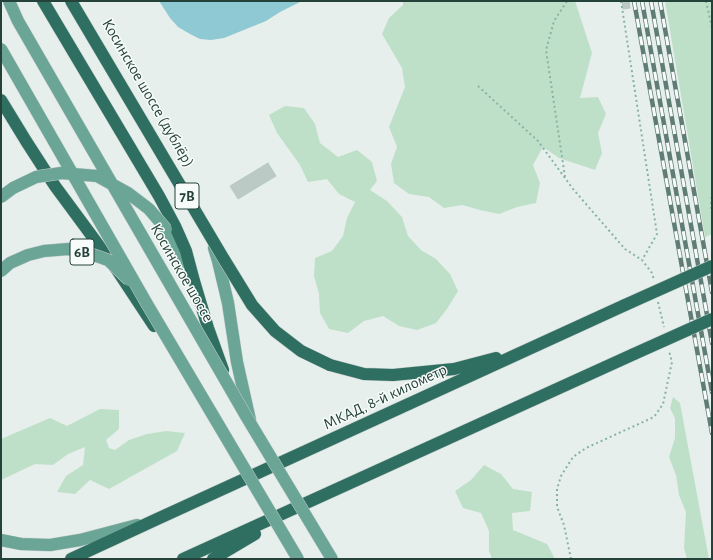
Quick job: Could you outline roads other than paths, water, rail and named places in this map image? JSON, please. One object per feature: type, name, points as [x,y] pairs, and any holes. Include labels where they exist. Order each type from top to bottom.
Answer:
[{"type":"highway","points":[[43,1],[159,196],[175,226],[186,251],[208,328],[227,380],[239,408],[253,433]]},
{"type":"highway","name":"7B","points":[[71,1],[252,304],[275,331],[301,351],[330,366],[364,374],[393,375],[454,369],[528,349]]},
{"type":"highway","points":[[1,100],[55,186],[150,320],[225,445]]},
{"type":"highway","name":"МКАД, 8-й километр","points":[[71,559],[712,266]]},
{"type":"highway","points":[[184,559],[712,319]]},
{"type":"highway","points":[[213,559],[304,504]]},
{"type":"highway","points":[[312,532],[328,559]]},
{"type":"highway","points":[[286,547],[293,559]]},
{"type":"main road","name":"Косинское шоссе","points":[[9,1],[18,21],[242,409],[332,559]]},
{"type":"main road","name":"Косинское шоссе (дублёр)","points":[[75,1],[189,194],[206,228],[218,260],[228,303],[237,362],[253,433]]},
{"type":"main road","points":[[1,49],[147,304],[298,559]]},
{"type":"main road","points":[[1,197],[13,188],[36,177],[61,173],[97,176],[128,193],[148,209],[166,229],[180,252],[194,281]]},
{"type":"main road","name":"6B","points":[[1,271],[10,263],[28,255],[44,251],[68,250],[88,252],[108,260],[129,279],[147,304]]},
{"type":"main road","points":[[1,540],[21,544],[50,545],[80,540],[155,520]]},
{"type":"water","points":[[159,1],[302,1],[266,21],[224,38],[211,40],[200,39],[178,27]]},
{"type":"railway","points":[[634,1],[712,433]]},
{"type":"railway","points":[[642,1],[712,392]]},
{"type":"railway","points":[[651,1],[712,343]]},
{"type":"railway","points":[[660,1],[712,292]]}]
